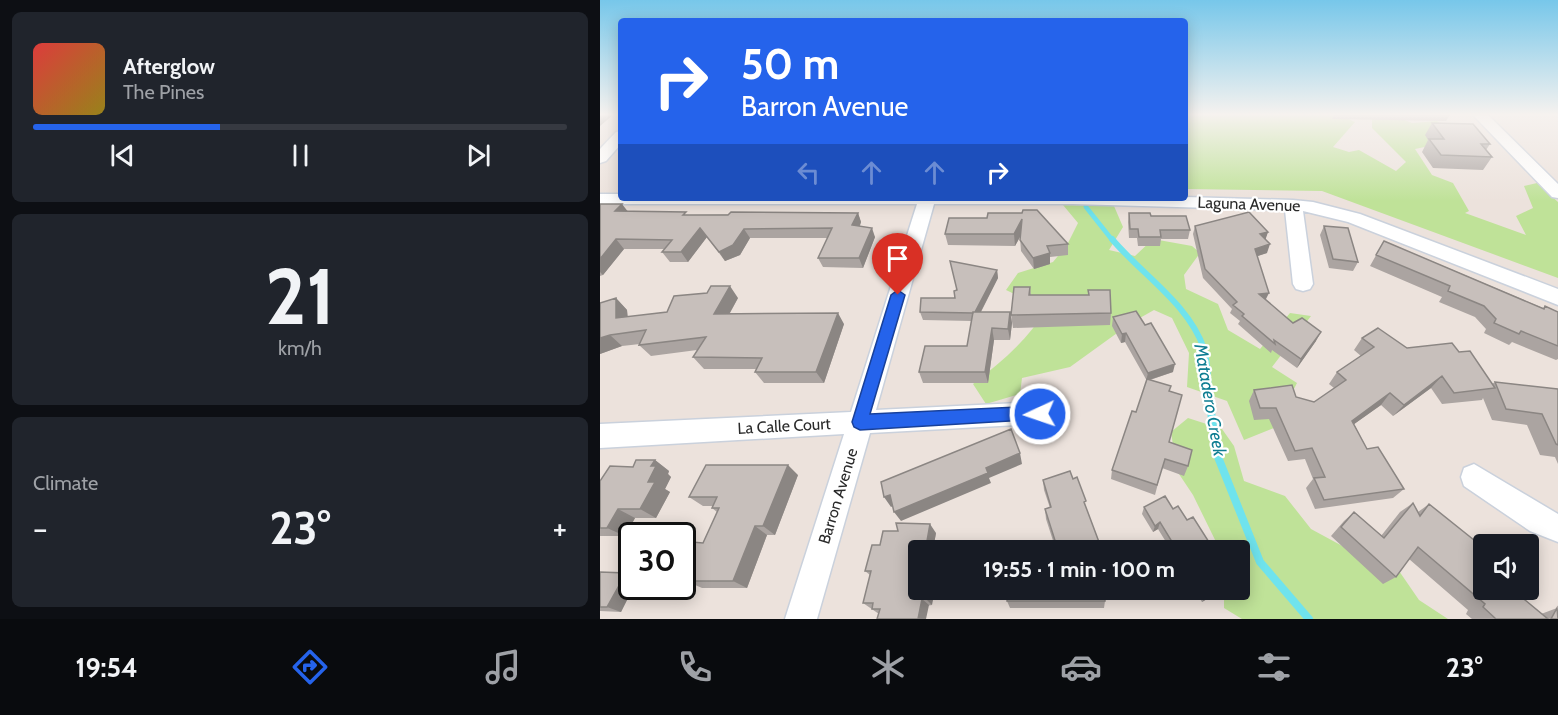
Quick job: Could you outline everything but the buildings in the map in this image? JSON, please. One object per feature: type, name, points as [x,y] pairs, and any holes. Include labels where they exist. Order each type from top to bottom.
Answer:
[{"type":"street","points":[[600,158],[613,144]]},
{"type":"street","points":[[1510,144],[1558,193]]},
{"type":"street","name":"Laguna Avenue","points":[[600,199],[618,199]]},
{"type":"street","name":"Barron Avenue","points":[[801,619],[927,201]]},
{"type":"street","name":"Laguna Avenue","points":[[1136,201],[1313,207],[1354,218],[1558,297]]},
{"type":"street","points":[[1293,205],[1303,284]]},
{"type":"street","name":"La Calle Court","points":[[600,436],[1040,414]]},
{"type":"street","points":[[1474,477],[1540,521],[1558,528]]},
{"type":"green space","points":[[1188,144],[1336,144],[1333,147],[1349,152],[1359,150],[1396,171],[1406,162],[1388,144],[1439,144],[1415,149],[1432,175],[1453,183],[1469,211],[1465,213],[1526,235],[1516,216],[1533,208],[1524,186],[1537,183],[1558,202],[1558,278],[1322,191],[1188,189]]},
{"type":"green space","points":[[1063,205],[1114,206],[1123,227],[1109,250],[1135,256],[1153,239],[1192,246],[1200,253],[1184,275],[1186,289],[1218,304],[1228,330],[1260,349],[1290,313],[1311,316],[1272,367],[1297,383],[1274,428],[1244,440],[1227,401],[1187,387],[1189,353],[1172,318],[1154,310],[1131,323],[1070,367],[1022,378],[1020,394],[986,404],[973,384],[1022,341],[1046,309],[1006,290],[1018,273],[1053,262],[1067,245],[1078,223]]},
{"type":"green space","points":[[1188,418],[1222,429],[1234,446],[1244,481],[1285,496],[1311,529],[1359,555],[1397,568],[1419,600],[1448,619],[1242,619],[1224,608],[1224,600],[1250,600],[1250,540],[1215,540],[1193,495],[1177,471],[1171,432]]},
{"type":"waterway","name":"Matadero Creek","points":[[1085,201],[1086,207],[1113,241]]},
{"type":"waterway","name":"Matadero Creek","points":[[1112,239],[1176,304],[1197,333],[1206,356],[1210,405]]},
{"type":"waterway","name":"Matadero Creek","points":[[1210,403],[1216,452],[1260,562],[1309,619]]},
{"type":"route","points":[[898,295],[860,422],[1040,414]]}]
